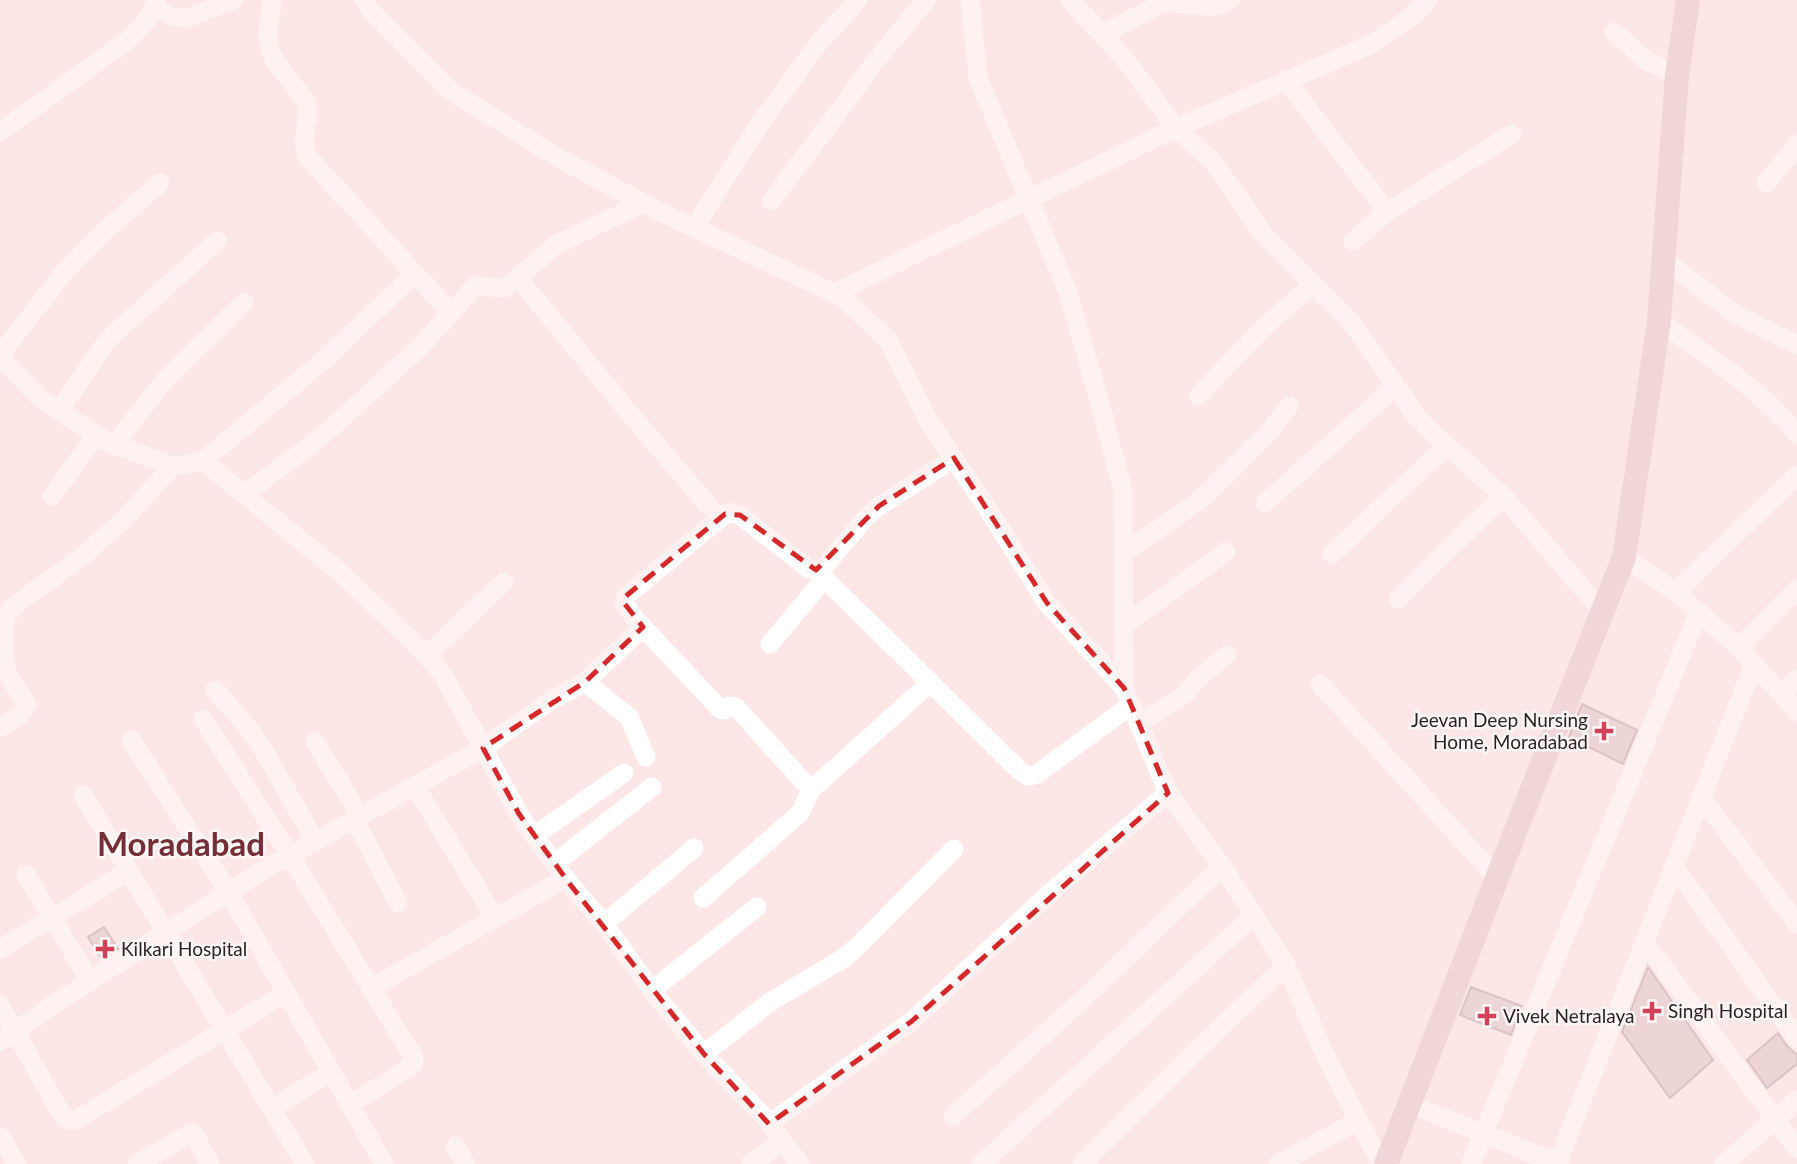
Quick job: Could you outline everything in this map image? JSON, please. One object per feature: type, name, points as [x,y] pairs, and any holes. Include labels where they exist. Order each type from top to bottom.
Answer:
[{"type":"main road","points":[[1384,1164],[1624,557],[1659,321],[1677,75],[1688,0]]},
{"type":"street","points":[[0,132],[128,40],[145,22],[155,4],[173,17],[187,18],[233,0]]},
{"type":"street","points":[[272,0],[268,34],[270,49],[275,61],[307,103],[304,141],[306,155],[450,313]]},
{"type":"street","points":[[364,0],[371,11],[449,90],[557,157],[644,203],[842,297],[888,340],[929,422],[1047,603],[1127,697],[1168,793],[1222,866],[1286,965],[1324,1053],[1384,1164]]},
{"type":"street","points":[[694,228],[757,128],[817,45],[858,0]]},
{"type":"street","points":[[771,201],[874,63],[926,0]]},
{"type":"street","points":[[970,0],[978,78],[1066,290],[1123,491],[1127,697]]},
{"type":"street","points":[[1070,0],[1128,63],[1176,128],[1214,163],[1264,235],[1352,323],[1419,421],[1503,496],[1602,611]]},
{"type":"street","points":[[1102,35],[1172,1],[1212,7],[1231,0]]},
{"type":"street","points":[[834,293],[1176,128],[1372,44],[1411,18],[1428,0]]},
{"type":"street","points":[[1614,32],[1647,61],[1677,75]]},
{"type":"street","points":[[1286,80],[1387,212]]},
{"type":"street","points":[[1353,241],[1387,212],[1512,134]]},
{"type":"street","points":[[1766,183],[1797,145]]},
{"type":"street","points":[[160,183],[99,236],[70,266],[0,356],[42,400],[96,435],[173,466],[202,461],[325,359],[414,274]]},
{"type":"street","points":[[244,494],[315,442],[421,346],[475,286],[505,288],[557,244],[644,203]]},
{"type":"street","points":[[59,411],[104,345],[117,331],[217,241]]},
{"type":"street","points":[[1664,260],[1734,313],[1797,345]]},
{"type":"street","points":[[518,278],[720,519]]},
{"type":"street","points":[[1198,396],[1262,329],[1312,284]]},
{"type":"street","points":[[114,444],[151,396],[244,302]]},
{"type":"street","points":[[1659,321],[1759,396],[1797,434]]},
{"type":"street","points":[[1265,503],[1396,386]]},
{"type":"street","points":[[1124,553],[1200,500],[1270,431],[1289,406]]},
{"type":"street","points":[[52,496],[96,435]]},
{"type":"street","points":[[1332,554],[1447,445]]},
{"type":"street","points":[[770,644],[824,568],[867,516],[954,458]]},
{"type":"street","points":[[202,461],[341,573],[442,673],[519,814],[534,836],[652,990],[704,1054],[769,1124],[800,1164]]},
{"type":"street","points":[[0,728],[20,715],[27,706],[8,672],[5,620],[8,612],[83,556],[124,519],[173,466]]},
{"type":"street","points":[[1676,592],[1797,475]]},
{"type":"street","points":[[1398,599],[1503,496]]},
{"type":"street","points":[[811,790],[736,707],[720,709],[640,624],[624,603],[626,596],[725,514],[740,515],[809,569],[820,574],[1028,776],[1037,775],[1127,697]]},
{"type":"street","points":[[1124,625],[1226,552]]},
{"type":"street","points":[[1624,557],[1676,592],[1739,647],[1797,711]]},
{"type":"street","points":[[426,656],[504,582]]},
{"type":"street","points":[[1739,647],[1797,589]]},
{"type":"street","points":[[1471,1164],[1699,612]]},
{"type":"street","points":[[8,1037],[260,872],[483,748],[551,700],[585,682],[639,631],[640,624]]},
{"type":"street","points":[[1139,724],[1183,696],[1202,675],[1227,655]]},
{"type":"street","points":[[1409,1104],[1558,1163],[1754,664]]},
{"type":"street","points":[[1781,694],[1797,679]]},
{"type":"street","points":[[585,682],[629,717],[646,757]]},
{"type":"street","points":[[703,898],[800,813],[811,790],[931,682]]},
{"type":"street","points":[[1320,684],[1497,878]]},
{"type":"street","points":[[215,690],[258,741],[316,842]]},
{"type":"street","points":[[203,719],[414,1058],[410,1067],[350,1105]]},
{"type":"street","points":[[131,740],[229,893],[384,1164]]},
{"type":"street","points":[[315,742],[358,819],[398,903]]},
{"type":"street","points":[[534,836],[624,773]]},
{"type":"street","points":[[415,786],[495,918]]},
{"type":"street","points":[[371,988],[495,918],[560,871],[652,788]]},
{"type":"street","points":[[769,1124],[912,1021],[1050,893],[1168,793]]},
{"type":"street","points":[[83,795],[305,1164]]},
{"type":"street","points":[[1701,797],[1797,924]]},
{"type":"street","points":[[604,924],[694,848]]},
{"type":"street","points":[[704,1054],[770,1002],[842,959],[857,947],[954,849]]},
{"type":"street","points":[[953,1116],[1079,1003],[1222,866]]},
{"type":"street","points":[[1674,866],[1797,1039]]},
{"type":"street","points":[[0,949],[130,871]]},
{"type":"street","points":[[26,875],[91,982]]},
{"type":"street","points":[[652,990],[757,907]]},
{"type":"street","points":[[981,1164],[1254,915]]},
{"type":"street","points":[[1644,942],[1797,1149]]},
{"type":"street","points":[[1083,1164],[1286,965]]},
{"type":"street","points":[[0,1005],[8,1037],[62,1115],[71,1121],[286,993]]},
{"type":"street","points":[[272,1108],[331,1072]]},
{"type":"street","points":[[1724,1164],[1797,1100]]},
{"type":"street","points":[[1278,1164],[1359,1120]]},
{"type":"street","points":[[137,1164],[191,1133],[195,1135],[210,1164]]},
{"type":"street","points":[[0,1137],[17,1164]]},
{"type":"street","points":[[751,1164],[782,1141]]},
{"type":"street","points":[[455,1146],[466,1164]]},
{"type":"highlighted area","points":[[954,458],[1047,603],[1124,688],[1168,793],[912,1021],[769,1124],[704,1054],[569,883],[519,814],[483,748],[585,682],[643,627],[624,603],[626,596],[725,514],[740,515],[816,570],[879,506]]},
{"type":"building","points":[[1582,704],[1637,730],[1623,764],[1569,737]]},
{"type":"building","points":[[104,927],[118,949],[102,959],[88,937]]},
{"type":"building","points":[[1648,967],[1713,1060],[1670,1098],[1622,1032]]},
{"type":"building","points":[[1471,987],[1522,1006],[1511,1035],[1460,1015]]},
{"type":"building","points":[[1778,1033],[1797,1055],[1797,1064],[1767,1088],[1747,1060]]},
{"type":"place","name":"Jeevan Deep Nursing Home, Moradabad","points":[[1604,731]]},
{"type":"place","name":"Kilkari Hospital","points":[[105,949]]},
{"type":"place","name":"Singh Hospital","points":[[1652,1011]]},
{"type":"place","name":"Vivek Netralaya","points":[[1487,1016]]},
{"type":"district","name":"Moradabad","points":[[181,844]]}]
